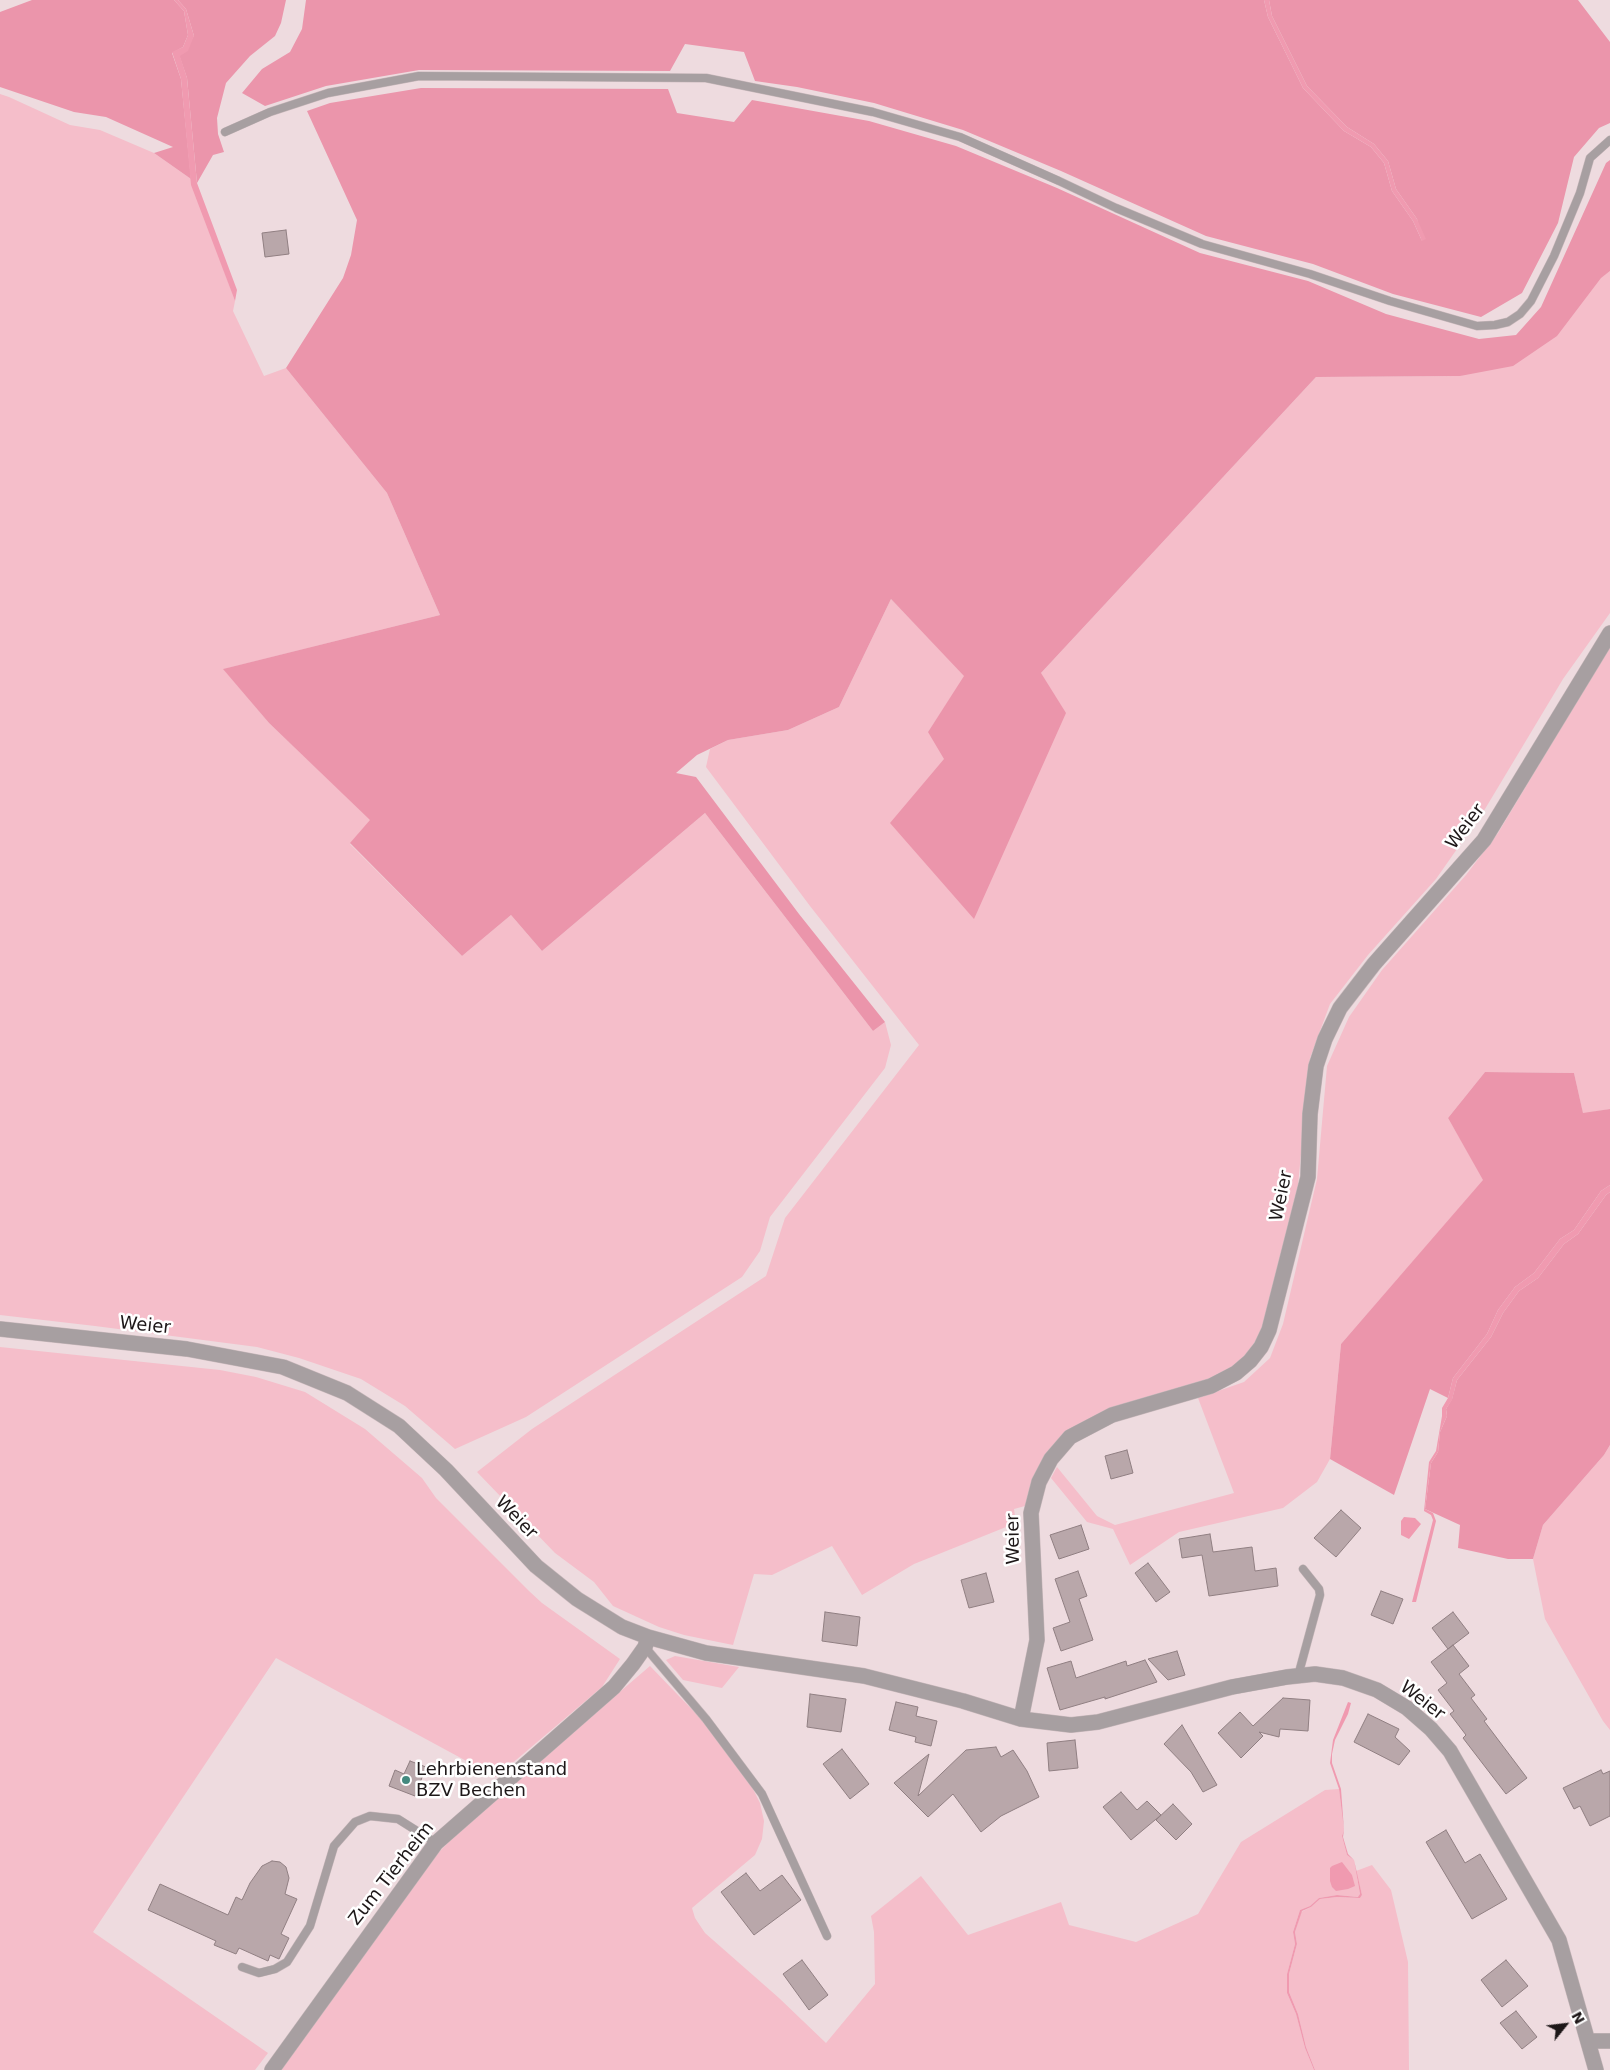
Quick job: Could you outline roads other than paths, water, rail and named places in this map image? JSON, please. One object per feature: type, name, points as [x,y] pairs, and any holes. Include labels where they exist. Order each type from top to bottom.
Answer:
[{"type":"street","name":"Weier","points":[[1021,1719],[1037,1640],[1031,1514],[1040,1482],[1051,1459],[1070,1437],[1112,1415],[1211,1386],[1236,1373],[1250,1361],[1261,1347],[1269,1330],[1308,1177],[1310,1114],[1315,1076],[1325,1039],[1340,1008],[1374,964],[1484,840],[1610,633]]},
{"type":"street","name":"Weier","points":[[0,1329],[188,1350],[283,1367],[347,1393],[398,1426],[446,1470],[536,1566],[577,1599],[646,1642],[706,1653],[864,1676],[963,1701],[1021,1719],[1071,1725],[1098,1722],[1232,1687],[1298,1676],[1316,1674],[1343,1678],[1377,1690],[1407,1708],[1431,1729],[1450,1751],[1560,1940],[1596,2070]]},
{"type":"street","name":"Zum Tierheim","points":[[272,2070],[436,1842],[614,1687],[646,1642]]},
{"type":"street","points":[[1588,2041],[1610,2041]]},
{"type":"lane","points":[[225,132],[270,112],[328,93],[419,76],[706,78],[873,112],[960,137],[1116,208],[1202,244],[1310,274],[1390,301],[1477,326],[1508,322],[1520,314],[1530,301],[1554,256],[1580,193],[1590,158],[1610,140]]},
{"type":"lane","points":[[1298,1676],[1320,1595],[1319,1589],[1303,1568]]},
{"type":"lane","points":[[646,1642],[706,1718],[762,1794],[827,1936]]},
{"type":"lane","points":[[242,1966],[259,1973],[275,1969],[287,1962],[310,1926],[334,1846],[355,1822],[370,1816],[398,1820],[436,1842]]},
{"type":"place","name":"Lehrbienenstand BZV Bechen","points":[[406,1780]]}]
